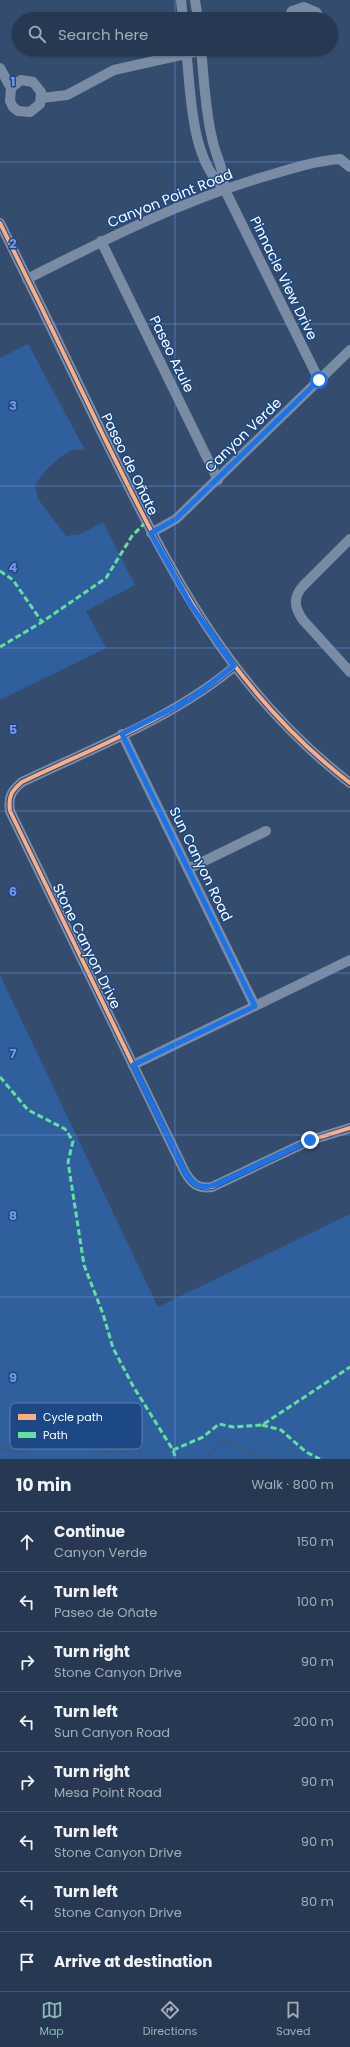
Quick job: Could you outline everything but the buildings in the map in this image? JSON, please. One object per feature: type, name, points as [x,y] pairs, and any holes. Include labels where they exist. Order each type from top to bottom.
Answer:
[{"type":"street","points":[[181,0],[182,12]]},
{"type":"street","points":[[195,0],[197,12]]},
{"type":"street","points":[[292,12],[304,7],[316,12]]},
{"type":"street","points":[[42,98],[67,95],[114,70],[171,56]]},
{"type":"street","name":"Pinnacle View Drive","points":[[188,56],[200,147],[208,169],[224,188],[319,380]]},
{"type":"street","name":"Pinnacle View Drive","points":[[204,56],[210,128],[214,147],[223,172],[224,188]]},
{"type":"street","points":[[0,68],[11,88],[10,101],[18,111],[30,112],[36,109],[42,98],[41,92],[33,82],[21,80],[11,88]]},
{"type":"street","name":"Canyon Point Road","points":[[27,279],[101,241],[224,188],[322,160],[340,159],[350,167]]},
{"type":"street","name":"Paseo de Oñate","points":[[0,224],[151,533],[191,605],[234,666],[287,726],[329,766],[350,783]]},
{"type":"street","name":"Paseo Azule","points":[[101,241],[218,480]]},
{"type":"street","name":"Canyon Verde","points":[[151,533],[176,519],[218,480],[350,350]]},
{"type":"street","points":[[350,539],[303,586],[297,593],[295,602],[298,612],[303,620],[350,672]]},
{"type":"street","name":"Stone Canyon Drive","points":[[234,666],[191,699],[22,782],[12,791],[9,804],[12,817],[185,1172],[193,1184],[199,1188],[212,1187],[310,1140],[350,1128]]},
{"type":"street","name":"Sun Canyon Road","points":[[122,734],[255,1006]]},
{"type":"street","points":[[188,868],[266,831]]},
{"type":"street","points":[[133,1065],[350,960]]},
{"type":"shaded area","points":[[28,344],[85,450],[72,450],[60,457],[44,472],[35,485],[38,499],[66,536],[81,534],[103,522],[135,585],[86,611],[106,648],[0,700],[0,358]]},
{"type":"shaded area","points":[[0,975],[158,1307],[350,1214],[350,1459],[0,1459]]},
{"type":"waterway","points":[[204,1459],[224,1441],[261,1457],[272,1459]]},
{"type":"waterway","points":[[0,1448],[20,1453],[25,1449]]},
{"type":"waterway","points":[[97,1449],[104,1452],[136,1449]]},
{"type":"waterway","points":[[136,1449],[146,1459]]},
{"type":"marked path","points":[[0,647],[42,622],[106,578],[132,536],[146,522]]},
{"type":"marked path","points":[[0,571],[13,580],[42,622]]},
{"type":"marked path","points":[[0,1077],[28,1110],[65,1129],[73,1141],[68,1162],[84,1265],[103,1314],[113,1348],[133,1386],[173,1450],[176,1459]]},
{"type":"marked path","points":[[173,1450],[203,1437],[219,1424],[233,1427],[262,1425],[350,1367]]},
{"type":"marked path","points":[[262,1425],[281,1430],[306,1452],[320,1459]]},
{"type":"cycle path","points":[[0,223],[153,534],[206,625],[236,668],[269,708],[307,747],[350,783]]},
{"type":"cycle path","points":[[234,667],[185,702],[159,717],[22,782],[15,788],[11,795],[9,802],[10,811],[185,1172],[193,1183],[203,1187],[212,1187],[311,1140],[350,1128]]},
{"type":"route","points":[[310,1140],[212,1187],[199,1188],[193,1184],[185,1172],[133,1065],[255,1006],[122,734],[182,705],[210,686],[234,666],[191,605],[151,533],[166,526],[176,519],[218,480],[319,380]]}]
